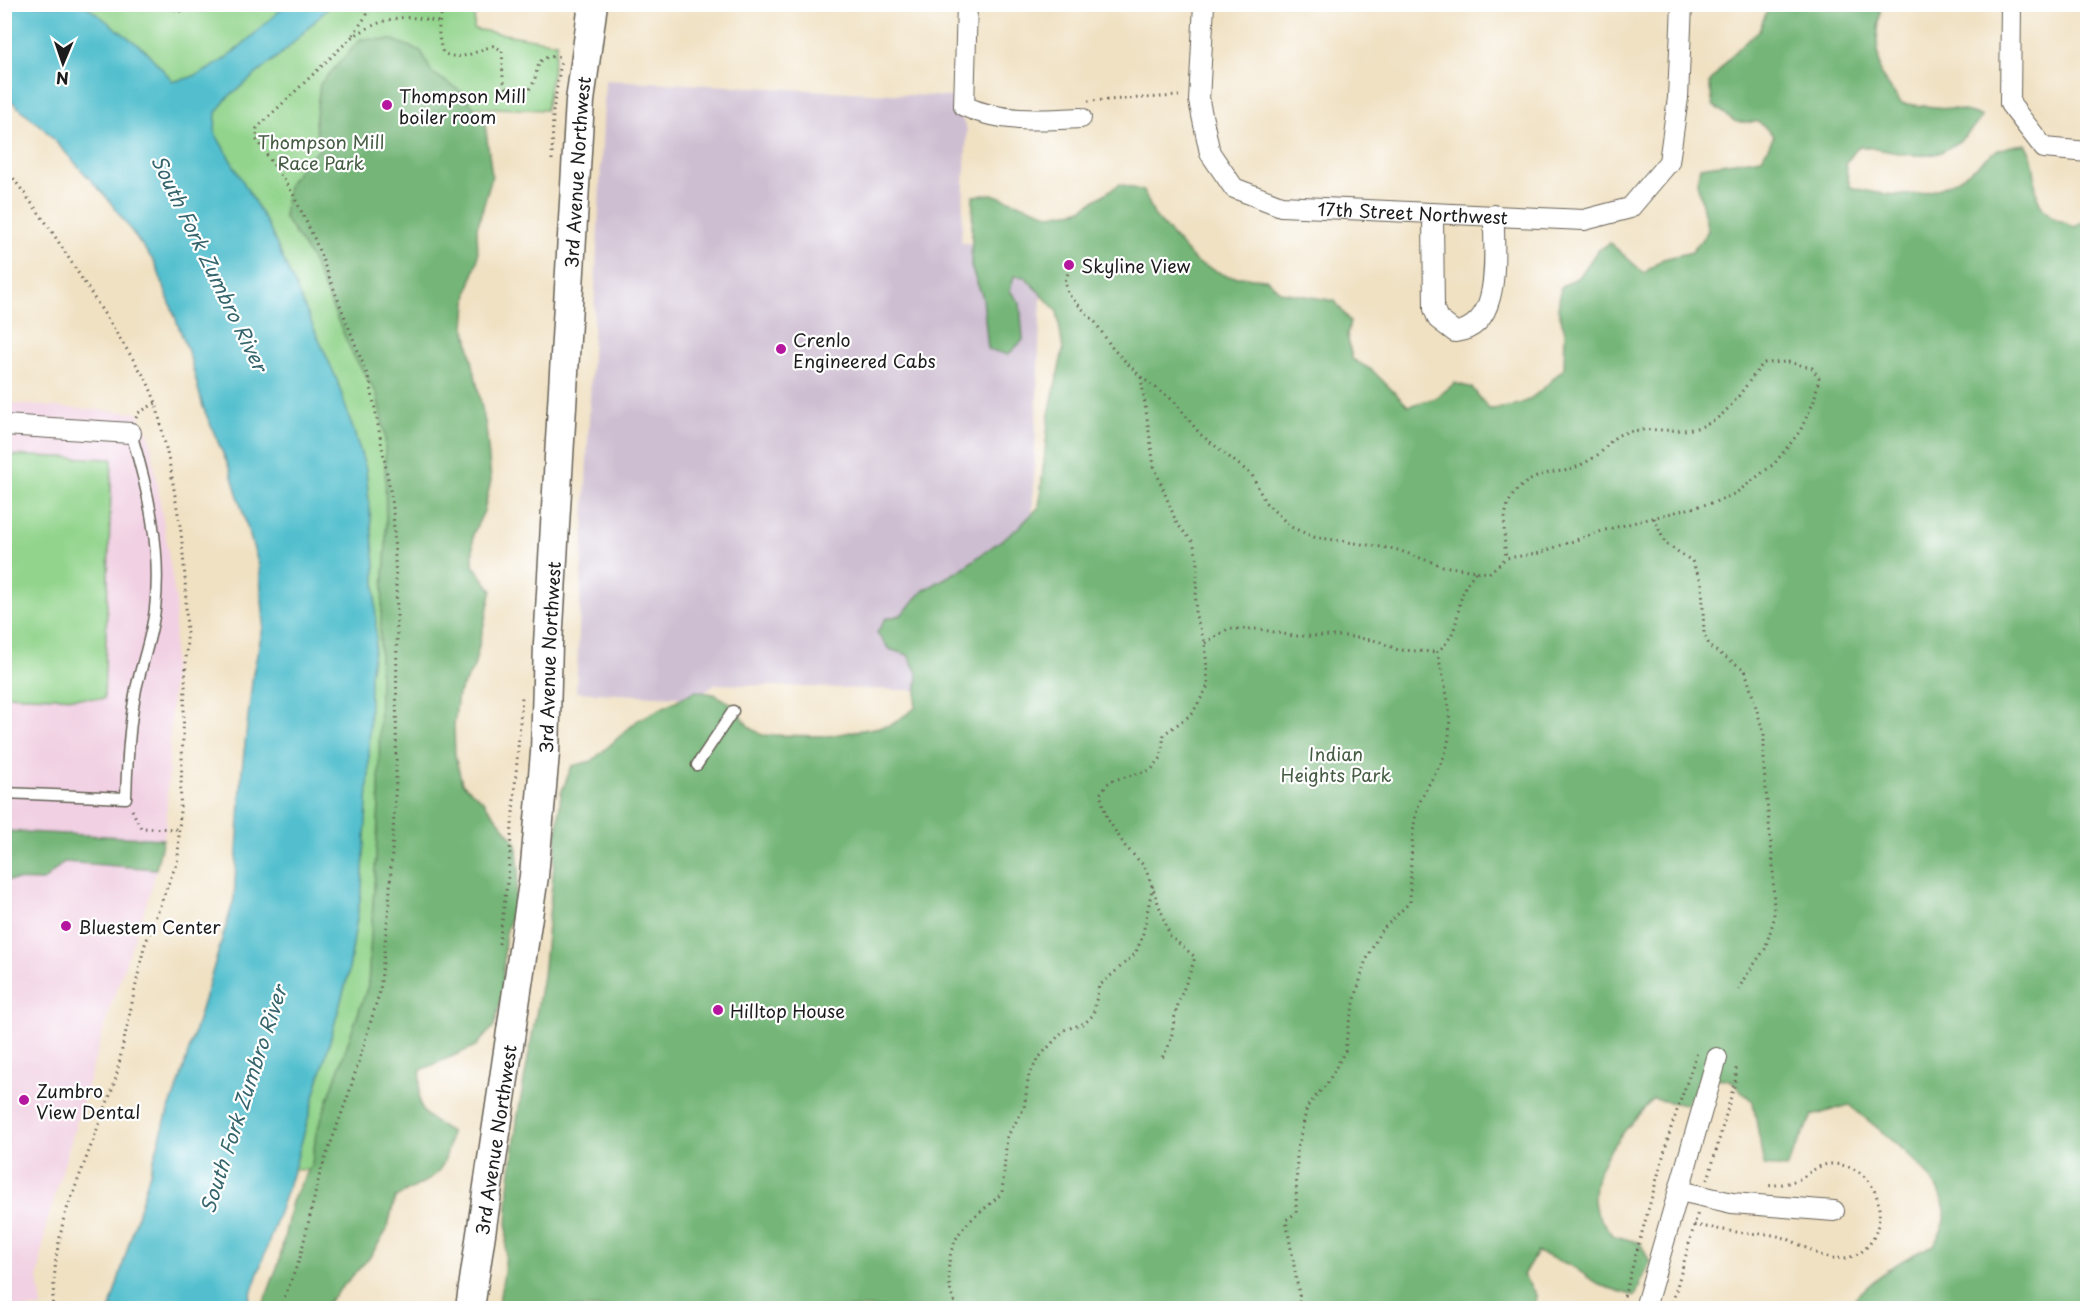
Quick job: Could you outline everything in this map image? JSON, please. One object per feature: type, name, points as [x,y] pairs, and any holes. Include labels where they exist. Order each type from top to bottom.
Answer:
[{"type":"main road","name":"3rd Avenue Northwest","points":[[470,1308],[534,876],[544,753],[548,644],[580,101],[593,4]]},
{"type":"street","points":[[967,4],[964,106],[981,114],[1032,120],[1082,110]]},
{"type":"street","name":"17th Street Northwest","points":[[1204,4],[1199,101],[1210,153],[1234,188],[1281,206],[1433,215],[1494,215],[1584,220],[1630,208],[1669,162],[1678,98],[1682,4]]},
{"type":"street","points":[[2011,4],[2010,104],[2044,148],[2088,152]]},
{"type":"street","points":[[1433,215],[1434,309],[1438,319],[1455,332],[1464,331],[1480,321],[1491,300],[1494,215]]},
{"type":"street","points":[[4,425],[131,434]]},
{"type":"street","points":[[1645,1308],[1680,1191],[1727,1060]]},
{"type":"street","points":[[1680,1191],[1732,1203],[1834,1211]]},
{"type":"lane","points":[[4,793],[126,798],[129,730],[155,609],[156,563],[145,482],[131,434]]},
{"type":"lane","points":[[697,765],[733,711]]},
{"type":"path","points":[[157,4],[180,11],[202,4]]},
{"type":"path","points":[[280,1308],[300,1258],[320,1173],[349,1093],[380,991],[389,905],[396,778],[397,622],[393,506],[370,382],[314,238],[293,194],[256,139],[257,128],[352,36],[374,4]]},
{"type":"path","points":[[446,4],[439,22],[438,38],[443,53],[453,57],[467,56],[493,46],[502,50],[503,82],[506,90],[516,97],[528,93],[535,85],[536,70],[540,61],[551,56],[562,57],[553,112],[552,167]]},
{"type":"path","points":[[352,36],[390,17],[416,16],[439,22]]},
{"type":"path","points":[[1082,110],[1179,96]]},
{"type":"path","points":[[4,171],[13,178],[46,224],[147,381],[156,403],[181,532],[185,577],[187,638],[178,859],[144,947],[119,1068],[64,1217],[56,1257],[52,1308]]},
{"type":"path","points":[[1070,268],[1065,281],[1068,294],[1095,322],[1113,349],[1141,377],[1174,401],[1200,434],[1252,475],[1265,502],[1291,527],[1314,537],[1395,549],[1443,566],[1489,573],[1506,558],[1536,554],[1605,530],[1736,493],[1775,463],[1800,431],[1814,401],[1819,378],[1812,368],[1788,362],[1764,363],[1725,413],[1704,425],[1676,431],[1643,430],[1618,435],[1598,455],[1571,470],[1548,473],[1527,481],[1510,496],[1504,524],[1506,558]]},
{"type":"path","points":[[1141,377],[1154,466],[1177,524],[1193,542],[1198,561],[1195,613],[1204,643],[1208,686],[1192,714],[1164,734],[1161,758],[1151,770],[1110,781],[1100,794],[1107,818],[1125,846],[1145,867],[1153,882],[1170,936],[1195,957],[1188,983],[1177,1008],[1172,1042],[1162,1058]]},
{"type":"path","points":[[1654,518],[1665,543],[1692,561],[1702,583],[1704,634],[1710,647],[1745,670],[1764,734],[1764,770],[1773,866],[1774,919],[1765,949],[1743,980],[1737,994]]},
{"type":"path","points":[[1204,643],[1228,629],[1258,629],[1293,636],[1346,636],[1378,641],[1398,650],[1437,652],[1447,644],[1457,626],[1465,587],[1476,571]]},
{"type":"path","points":[[1299,1308],[1300,1300],[1286,1220],[1296,1213],[1297,1152],[1307,1107],[1328,1082],[1345,1051],[1348,1026],[1364,966],[1380,932],[1410,902],[1412,840],[1418,808],[1443,759],[1449,725],[1447,691],[1437,652]]},
{"type":"path","points":[[498,949],[510,854],[522,696]]},
{"type":"path","points":[[126,798],[141,828],[179,829]]},
{"type":"path","points":[[1006,1308],[957,1307],[949,1294],[948,1272],[954,1242],[965,1225],[1002,1193],[1007,1137],[1024,1108],[1029,1074],[1041,1055],[1064,1030],[1085,1023],[1093,1015],[1099,986],[1136,954],[1142,938],[1153,882]]},
{"type":"path","points":[[1621,1308],[1671,1128],[1698,1050]]},
{"type":"path","points":[[1708,1177],[1736,1078],[1727,1060]]},
{"type":"path","points":[[1671,1308],[1694,1225]]},
{"type":"shaded area","points":[[605,80],[952,97],[967,130],[961,243],[1043,247],[1025,703],[929,691],[715,684],[697,698],[576,692]]},
{"type":"shaded area","points":[[4,403],[138,413],[150,438],[176,602],[166,827],[151,890],[111,1005],[46,1226],[38,1278],[42,1308],[4,1308]]},
{"type":"green space","name":"Indian Heights Park","points":[[1881,4],[1877,40],[1880,74],[1901,103],[1954,109],[1982,117],[1953,146],[1940,152],[1913,155],[1859,146],[1845,164],[1850,187],[1897,195],[1926,192],[1955,181],[1999,150],[2025,144],[2034,169],[2036,191],[2045,211],[2075,227],[2087,219],[2087,1308],[1847,1308],[1886,1271],[1934,1245],[1945,1222],[1944,1203],[1936,1187],[1910,1156],[1849,1105],[1812,1116],[1786,1168],[1764,1166],[1753,1102],[1730,1080],[1702,1076],[1686,1105],[1653,1099],[1611,1148],[1597,1176],[1594,1191],[1595,1207],[1600,1218],[1612,1235],[1640,1243],[1650,1262],[1635,1296],[1599,1285],[1572,1266],[1537,1252],[1523,1275],[1536,1295],[1535,1308],[498,1308],[505,1266],[509,1187],[518,1114],[543,976],[561,793],[572,766],[592,761],[638,720],[695,691],[714,694],[732,704],[749,727],[762,735],[828,736],[891,725],[915,708],[918,675],[908,655],[889,649],[877,633],[885,619],[901,615],[924,590],[960,570],[1018,528],[1039,507],[1049,414],[1063,350],[1057,311],[1025,277],[1014,276],[1010,291],[1020,303],[1023,340],[1008,355],[988,349],[983,298],[971,267],[973,196],[992,194],[1051,215],[1080,210],[1120,184],[1144,191],[1154,215],[1196,262],[1227,276],[1266,279],[1281,292],[1335,301],[1350,322],[1347,334],[1352,359],[1372,370],[1408,406],[1436,398],[1455,383],[1472,388],[1489,409],[1513,406],[1531,398],[1564,368],[1565,332],[1558,309],[1561,287],[1580,276],[1597,251],[1610,243],[1644,273],[1663,259],[1692,252],[1708,231],[1697,182],[1700,167],[1762,158],[1774,136],[1759,122],[1736,122],[1713,105],[1709,83],[1738,48],[1759,31],[1769,5]]},
{"type":"green space","name":"Thompson Mill Race Park","points":[[4,5],[475,5],[474,29],[557,43],[546,110],[470,107],[390,1174],[219,1166],[270,1028],[279,412]]},
{"type":"green space","points":[[361,39],[393,40],[421,51],[432,73],[462,92],[485,123],[492,177],[477,228],[478,258],[468,292],[465,326],[486,427],[491,480],[484,511],[473,534],[473,565],[492,590],[474,667],[458,694],[454,725],[455,756],[462,783],[482,800],[516,842],[519,869],[514,905],[505,937],[502,996],[494,1026],[476,1046],[421,1070],[419,1093],[421,1108],[431,1119],[451,1132],[445,1160],[440,1169],[428,1180],[395,1198],[387,1230],[370,1257],[325,1308],[262,1308],[279,1262],[292,1201],[312,1163],[316,1134],[368,985],[379,805],[380,634],[386,544],[385,436],[377,394],[352,353],[310,256],[284,217],[288,186],[302,165],[320,149],[315,124],[320,84]]},
{"type":"green space","points":[[5,455],[112,459],[104,699],[5,695]]},
{"type":"green space","points":[[4,831],[163,839],[156,869],[64,862],[43,881],[5,880]]},
{"type":"water","name":"South Fork Zumbro River","points":[[4,5],[85,5],[145,50],[173,81],[189,78],[220,62],[286,5],[331,5],[287,49],[227,98],[216,113],[215,133],[268,225],[337,380],[366,469],[375,565],[376,640],[370,675],[369,772],[362,887],[348,976],[294,1169],[246,1308],[110,1308],[234,899],[242,770],[253,673],[264,623],[259,566],[230,470],[203,407],[190,357],[155,263],[108,199],[44,129],[5,96]]},
{"type":"place","name":"Thompson Mill boiler room","points":[[387,105]]},
{"type":"place","name":"Skyline View","points":[[1069,265]]},
{"type":"place","name":"Crenlo Engineered Cabs","points":[[781,349]]},
{"type":"place","name":"Bluestem Center","points":[[66,926]]},
{"type":"place","name":"Hilltop House","points":[[718,1010]]},
{"type":"place","name":"Zumbro View Dental","points":[[24,1100]]}]
